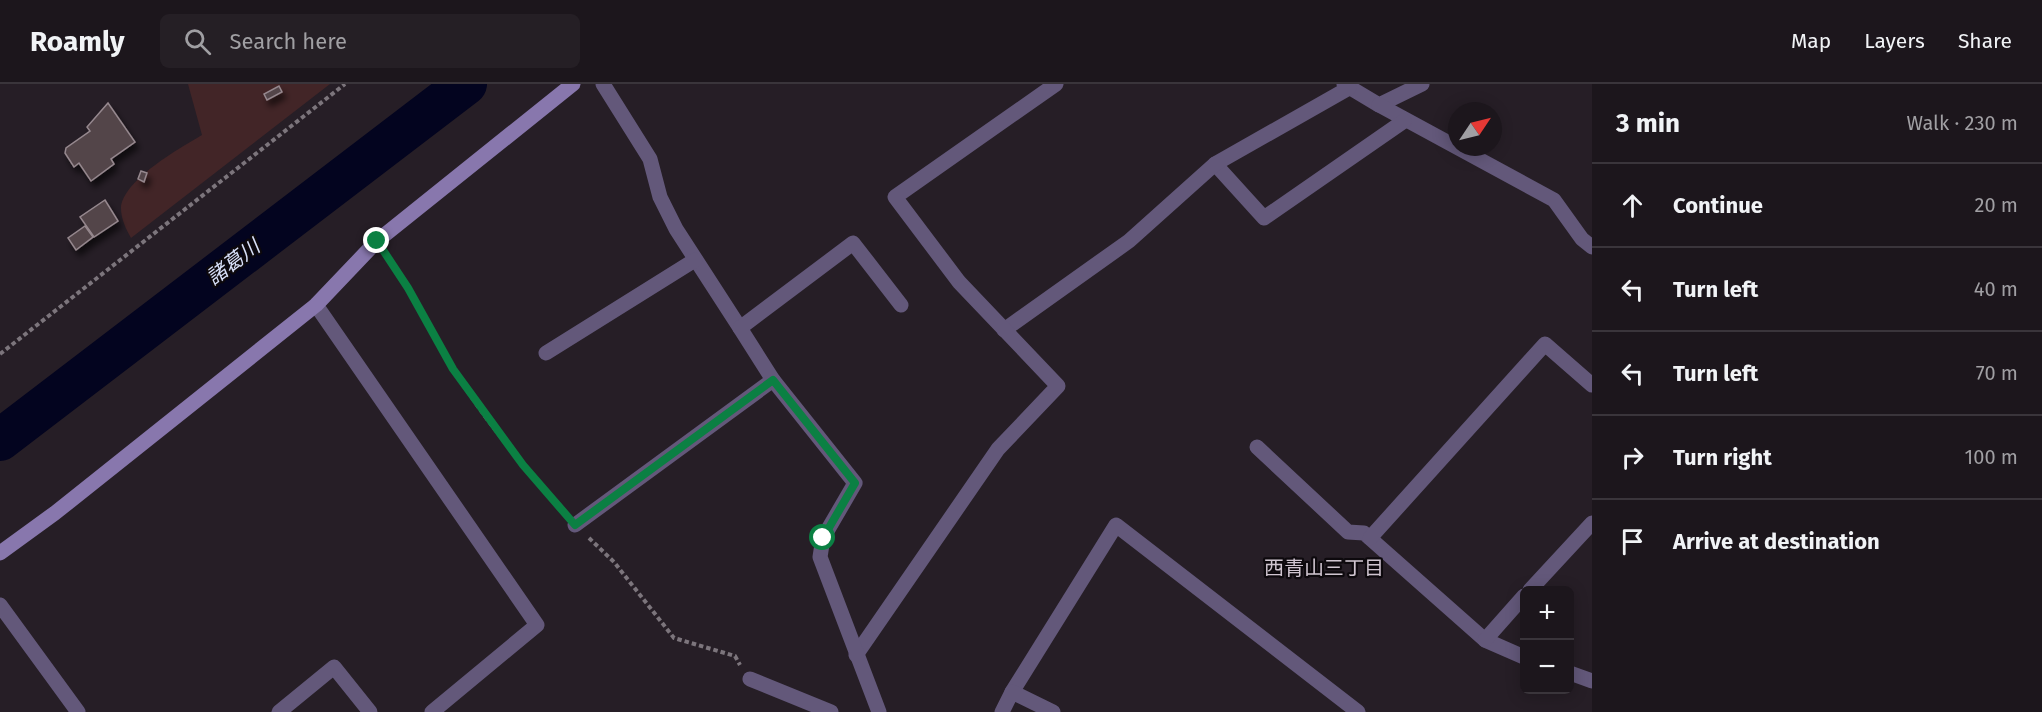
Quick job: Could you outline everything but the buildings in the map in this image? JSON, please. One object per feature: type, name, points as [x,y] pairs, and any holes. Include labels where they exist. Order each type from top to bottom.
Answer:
[{"type":"street","points":[[0,553],[55,513],[316,305],[377,241],[573,84]]},
{"type":"street","points":[[603,84],[650,159],[660,197],[676,230],[773,380],[855,483],[823,538],[820,557],[879,712]]},
{"type":"street","points":[[856,655],[998,449],[1058,386],[959,282],[895,197],[1056,84]]},
{"type":"street","points":[[1379,105],[1422,84]]},
{"type":"street","points":[[1004,330],[1128,241],[1215,164],[1346,86],[1404,121],[1554,200],[1582,239],[1592,247]]},
{"type":"street","points":[[1215,164],[1264,218],[1404,121]]},
{"type":"street","points":[[740,328],[853,243],[901,305]]},
{"type":"street","points":[[546,353],[696,260]]},
{"type":"street","points":[[316,305],[537,625],[432,712]]},
{"type":"street","points":[[1370,538],[1545,344],[1592,385]]},
{"type":"street","points":[[575,525],[773,380]]},
{"type":"street","points":[[1257,447],[1348,532],[1364,533],[1485,640],[1520,655]]},
{"type":"street","points":[[1535,586],[1592,523]]},
{"type":"street","points":[[1002,712],[1012,692],[1116,525],[1358,712]]},
{"type":"street","points":[[1485,640],[1520,601]]},
{"type":"street","points":[[0,605],[78,712]]},
{"type":"street","points":[[279,712],[334,667],[370,712]]},
{"type":"street","points":[[1574,675],[1592,681]]},
{"type":"street","points":[[750,680],[831,712]]},
{"type":"street","points":[[1012,692],[1053,712]]},
{"type":"path","points":[[0,354],[345,84]]},
{"type":"path","points":[[377,241],[408,288],[453,369],[523,465],[575,525],[614,562],[674,638],[735,656],[750,680]]},
{"type":"shaded area","points":[[188,84],[330,84],[131,238],[123,220],[121,208],[124,197],[131,187],[154,166],[202,135]]},
{"type":"waterway","name":"諸葛川","points":[[0,440],[466,84]]},
{"type":"district","name":"西青山三丁目","points":[[1324,568]]},
{"type":"route","points":[[377,241],[408,288],[453,369],[523,465],[575,525],[773,380],[855,483],[823,538]]}]
